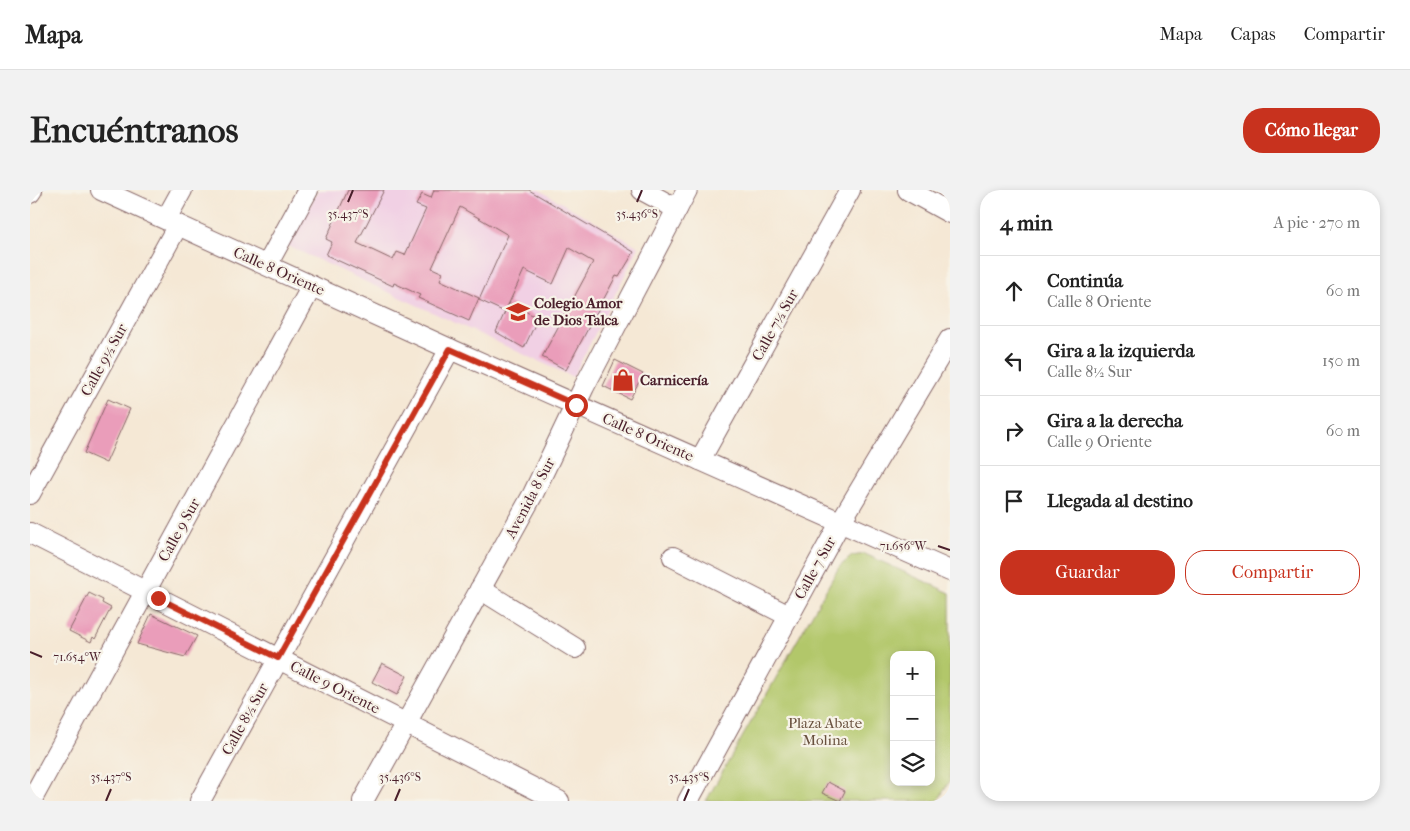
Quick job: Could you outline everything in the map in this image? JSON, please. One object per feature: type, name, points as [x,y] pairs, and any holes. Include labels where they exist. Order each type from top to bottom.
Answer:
[{"type":"street","name":"Calle 8 Oriente","points":[[101,190],[450,349],[840,524],[950,571]]},
{"type":"street","points":[[267,265],[308,190]]},
{"type":"street","points":[[642,190],[676,209]]},
{"type":"street","name":"Avenida 8 Sur","points":[[363,801],[533,494],[576,405],[687,190]]},
{"type":"street","name":"Calle 7½ Sur","points":[[700,460],[850,190]]},
{"type":"street","points":[[908,190],[950,213]]},
{"type":"street","name":"Calle 9½ Sur","points":[[30,494],[172,222],[180,191]]},
{"type":"street","name":"Calle 9 Sur","points":[[31,801],[312,286]]},
{"type":"street","name":"Calle 7 Sur","points":[[688,801],[840,524],[950,339]]},
{"type":"street","name":"Calle 8½ Sur","points":[[200,801],[450,349]]},
{"type":"street","name":"Calle 9 Oriente","points":[[30,533],[559,801]]},
{"type":"street","points":[[673,558],[789,616]]},
{"type":"street","points":[[480,589],[574,648]]},
{"type":"shaded area","name":"Colegio Amor de Dios Talca","points":[[319,190],[539,190],[639,247],[573,377],[286,245]]},
{"type":"green space","name":"Plaza Abate Molina","points":[[865,554],[950,593],[950,780],[938,801],[706,801],[839,567],[852,556]]},
{"type":"building","points":[[348,190],[384,190],[357,243],[393,260],[397,252],[405,255],[426,209],[416,205],[422,194],[431,198],[434,190],[529,190],[634,252],[619,277],[616,276],[566,370],[542,357],[593,262],[569,248],[553,284],[524,270],[505,312],[479,300],[508,235],[460,207],[432,268],[443,273],[440,280],[479,298],[469,321],[418,298],[420,295],[394,283],[393,286],[326,255],[332,242],[326,239]]},
{"type":"building","points":[[509,303],[538,318],[524,348],[496,332]]},
{"type":"building","name":"Carnicería","points":[[615,360],[643,374],[630,399],[603,386]]},
{"type":"building","points":[[108,399],[130,409],[106,463],[84,453]]},
{"type":"building","points":[[89,593],[103,600],[102,603],[111,608],[95,639],[93,637],[91,642],[69,631]]},
{"type":"building","points":[[151,614],[197,636],[185,657],[137,644]]},
{"type":"building","points":[[382,663],[407,676],[397,695],[372,682]]},
{"type":"building","points":[[828,782],[845,791],[840,801],[822,793]]},
{"type":"place","name":"Colegio Amor de Dios Talca","points":[[518,312]]},
{"type":"place","name":"Carnicería","points":[[623,380]]},
{"type":"route","points":[[158,598],[278,658],[450,349],[576,405]]}]
